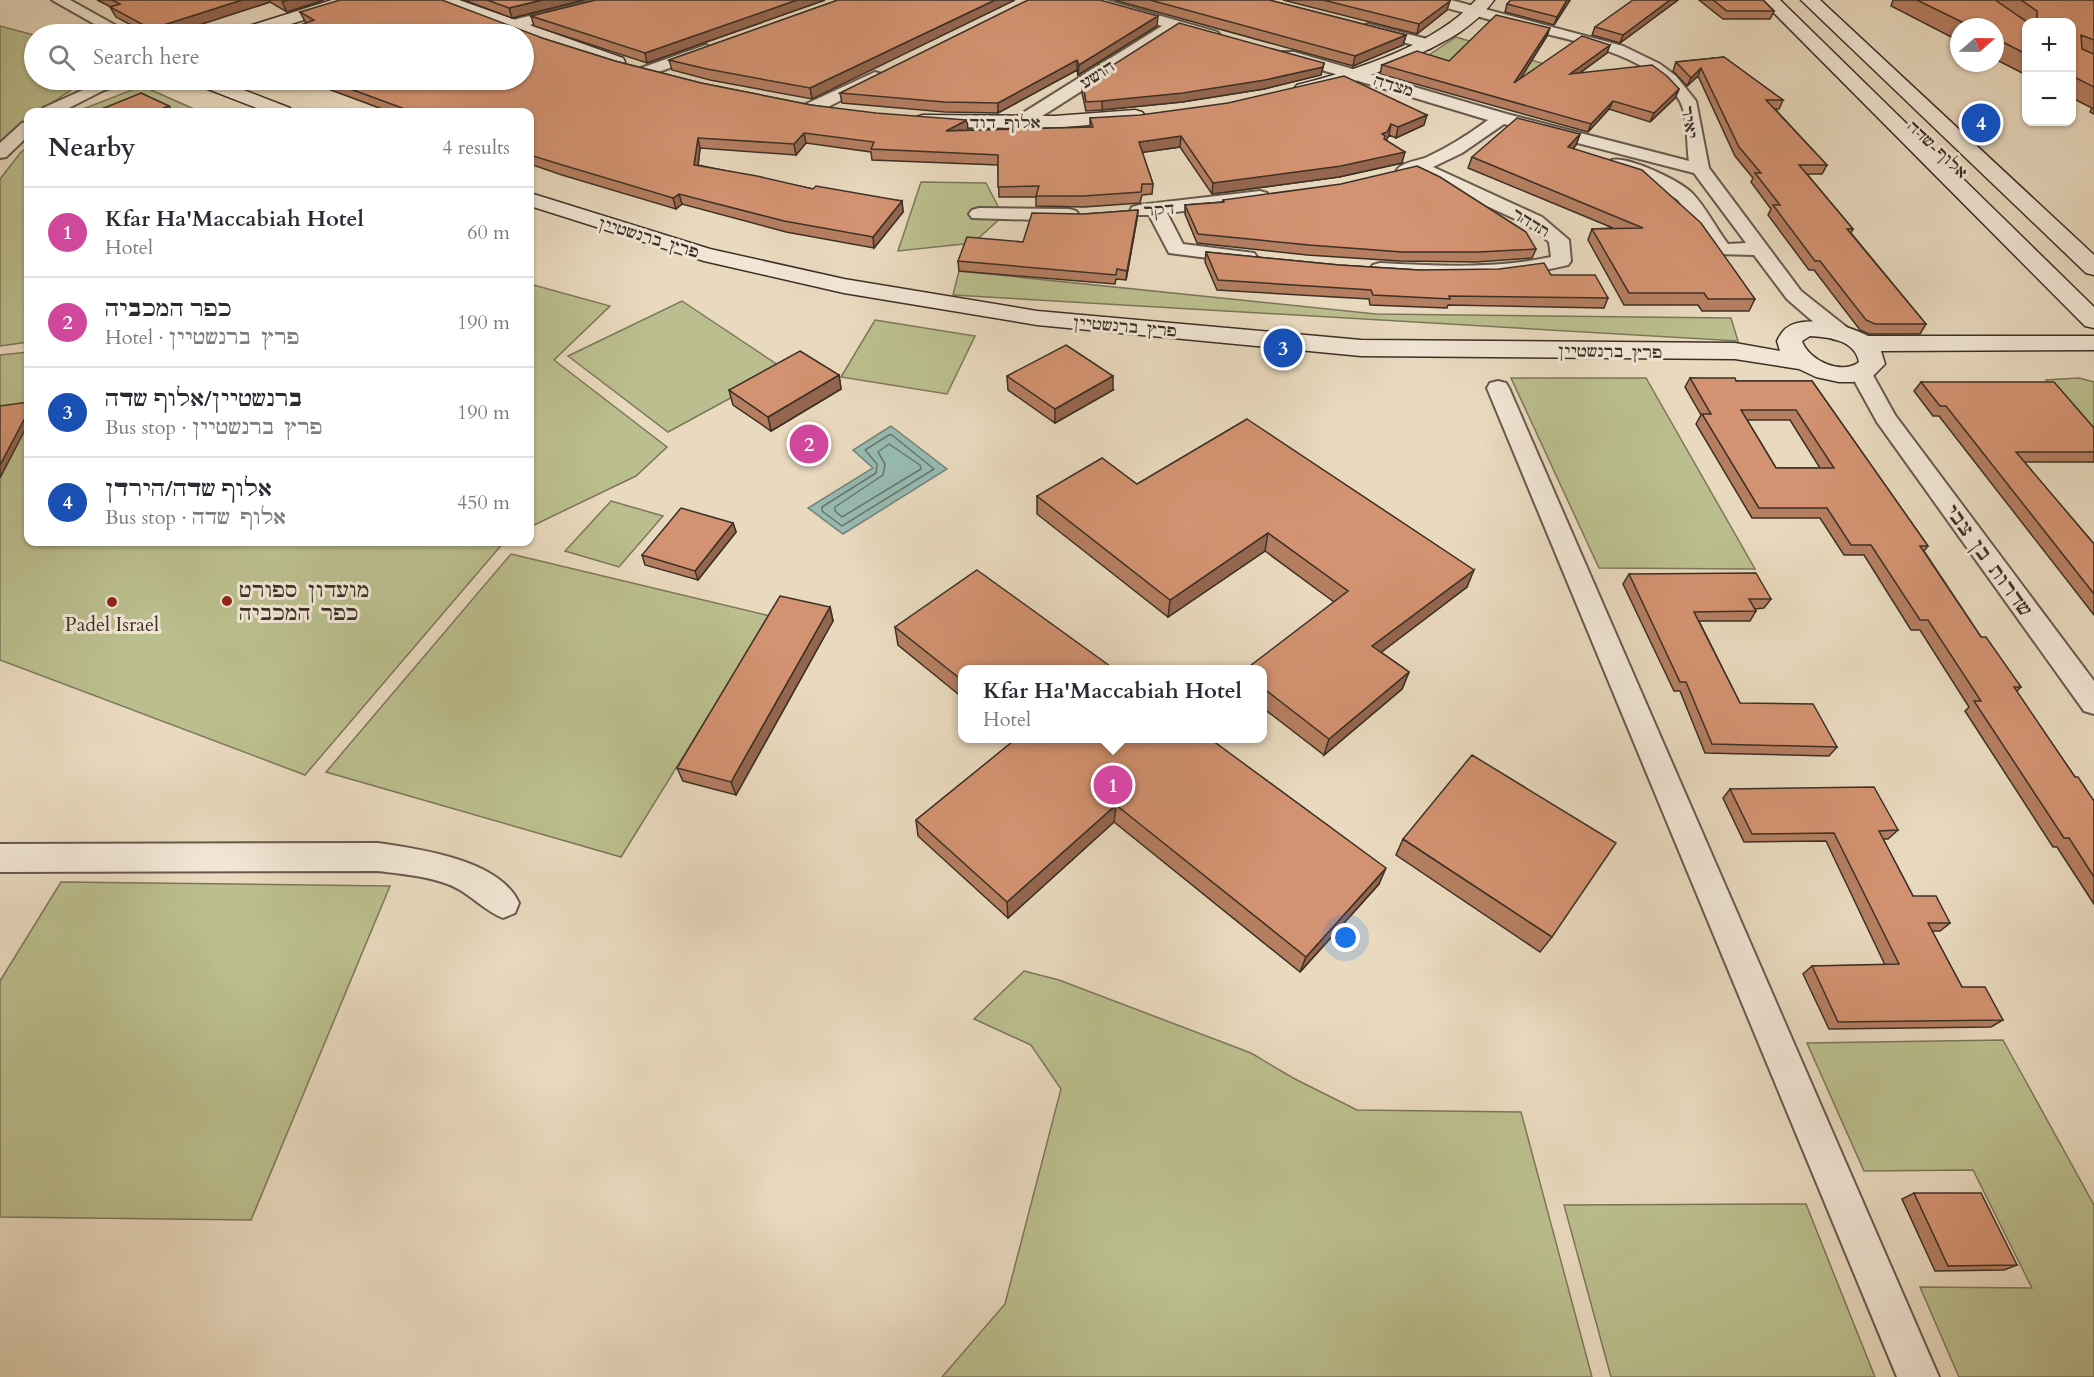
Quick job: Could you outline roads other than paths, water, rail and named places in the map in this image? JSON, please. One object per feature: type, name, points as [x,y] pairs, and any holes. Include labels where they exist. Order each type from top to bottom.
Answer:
[{"type":"street","points":[[59,0],[104,24]]},
{"type":"street","points":[[273,24],[349,0]]},
{"type":"street","points":[[443,0],[505,24]]},
{"type":"street","points":[[518,24],[611,0]]},
{"type":"street","points":[[1089,0],[1231,40]]},
{"type":"street","name":"יאיר","points":[[1433,0],[1482,6],[1623,51],[1657,70],[1685,94],[1691,112],[1694,154],[1700,169]]},
{"type":"street","points":[[1770,0],[2094,321]]},
{"type":"street","name":"אלוף שדה","points":[[1785,0],[2094,296]]},
{"type":"street","name":"אלוף שדה","points":[[1810,0],[2094,268]]},
{"type":"street","points":[[1820,0],[1886,55],[2094,242]]},
{"type":"street","points":[[1288,92],[1357,74],[1429,44],[1482,6]]},
{"type":"street","points":[[1348,24],[1429,44]]},
{"type":"street","name":"הושע","points":[[1019,123],[1174,25]]},
{"type":"street","points":[[534,34],[647,71],[680,79]]},
{"type":"street","points":[[647,71],[724,44]]},
{"type":"street","name":"מצדה","points":[[1276,52],[1357,74],[1643,172],[1685,196],[1722,250],[1759,249]]},
{"type":"street","points":[[812,108],[886,72]]},
{"type":"street","points":[[57,108],[92,90]]},
{"type":"street","points":[[227,90],[272,108]]},
{"type":"street","points":[[240,90],[273,108]]},
{"type":"street","points":[[790,104],[843,113]]},
{"type":"street","name":"אלוף דוד","points":[[904,120],[1019,123],[1103,120],[1158,114]]},
{"type":"street","points":[[1384,175],[1418,167],[1467,144],[1497,122]]},
{"type":"street","name":"מצדה","points":[[1497,122],[1700,169]]},
{"type":"street","points":[[0,153],[24,131]]},
{"type":"street","name":"תדהר","points":[[1365,268],[1471,270],[1537,267],[1561,261],[1559,240],[1535,221],[1418,167]]},
{"type":"street","name":"שדרות בן צבי","points":[[1700,169],[1794,295],[1859,352],[1885,417],[2094,703]]},
{"type":"street","name":"דקר","points":[[1120,212],[1156,210],[1273,195]]},
{"type":"street","name":"פרץ ברנשטיין","points":[[534,200],[716,257],[844,286],[1037,318],[1361,348],[1735,351],[1816,367],[1839,374],[1859,352],[1819,329],[1796,333],[1735,351]]},
{"type":"street","points":[[1156,210],[1176,249],[1265,259]]},
{"type":"street","points":[[979,214],[1084,215]]},
{"type":"street","points":[[2048,350],[2073,320],[2052,280]]},
{"type":"street","name":"שדרות בן צבי","points":[[1794,295],[1796,333]]},
{"type":"street","points":[[1796,333],[1789,346],[1816,367]]},
{"type":"street","points":[[2048,350],[2094,343]]},
{"type":"street","points":[[2048,350],[2094,365]]},
{"type":"street","points":[[1859,352],[2048,350],[2094,356]]},
{"type":"street","name":"שדרות בן צבי","points":[[1816,367],[1885,417]]},
{"type":"street","points":[[1498,388],[1918,1377]]},
{"type":"street","points":[[0,858],[378,857],[420,863],[468,877],[503,903]]},
{"type":"water","points":[[891,426],[947,469],[843,534],[808,508],[873,468],[853,450]]},
{"type":"place","name":"אלוף שדה/הירדן","points":[[1981,123]]},
{"type":"place","name":"ברנשטיין/אלוף שדה","points":[[1283,348]]},
{"type":"place","name":"כפר המכביה","points":[[809,444]]},
{"type":"place","name":"מועדון ספורט כפר המכביה","points":[[227,601]]},
{"type":"place","name":"Padel Israel","points":[[112,602]]},
{"type":"place","name":"Kfar Ha'Maccabiah Hotel","points":[[1113,785]]}]
